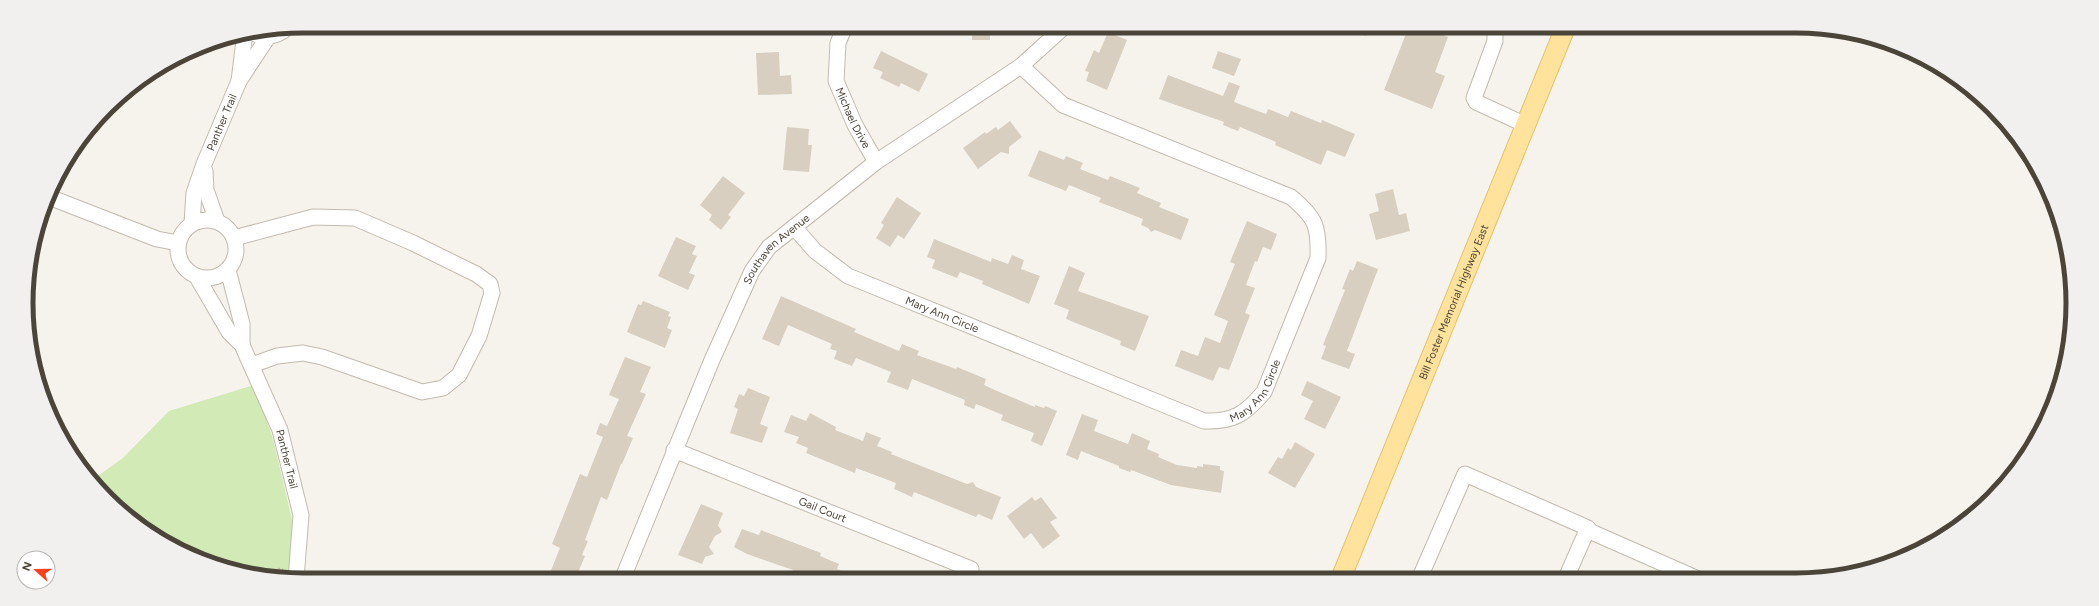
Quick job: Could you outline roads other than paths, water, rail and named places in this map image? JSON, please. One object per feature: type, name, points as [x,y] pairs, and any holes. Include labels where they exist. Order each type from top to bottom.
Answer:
[{"type":"main road","name":"Bill Foster Memorial Highway East","points":[[1343,573],[1563,33]]},
{"type":"street","name":"Michael Drive","points":[[842,33],[838,43],[836,81],[855,126],[876,162]]},
{"type":"street","name":"Southaven Avenue","points":[[625,573],[674,450],[752,271],[769,247],[876,162],[1021,66],[1057,33]]},
{"type":"street","points":[[1495,33],[1495,41],[1474,98],[1476,102],[1526,125]]},
{"type":"street","points":[[261,36],[268,37],[278,34]]},
{"type":"street","name":"Panther Trail","points":[[192,224],[194,193],[204,164],[239,81],[268,37]]},
{"type":"street","name":"Panther Trail","points":[[239,81],[244,39]]},
{"type":"street","name":"Mary Ann Circle","points":[[794,226],[815,251],[848,276],[1204,421],[1233,419],[1250,408],[1264,392],[1318,258],[1318,239],[1314,220],[1304,208],[1291,197],[1063,105],[1021,66]]},
{"type":"street","name":"Panther Trail","points":[[204,164],[206,190],[217,221]]},
{"type":"street","points":[[55,199],[157,239],[178,243]]},
{"type":"street","points":[[234,238],[313,217],[355,218],[413,243],[476,274],[490,284],[492,293],[479,336],[459,374],[443,388],[422,392],[322,357],[303,353],[278,356],[252,365]]},
{"type":"street","points":[[200,220],[217,221],[230,231],[234,238],[236,255],[228,270],[213,278],[197,277],[190,273],[181,264],[177,252],[178,243],[185,229],[192,224],[200,220]]},
{"type":"street","name":"Panther Trail","points":[[228,270],[242,324],[242,345]]},
{"type":"street","name":"Panther Trail","points":[[197,277],[229,332],[242,345],[280,430],[301,515],[296,573]]},
{"type":"street","name":"Gail Court","points":[[674,450],[971,569]]},
{"type":"street","points":[[1422,573],[1465,474],[1588,528],[1587,530],[1685,573]]},
{"type":"street","points":[[1568,573],[1587,530]]}]
